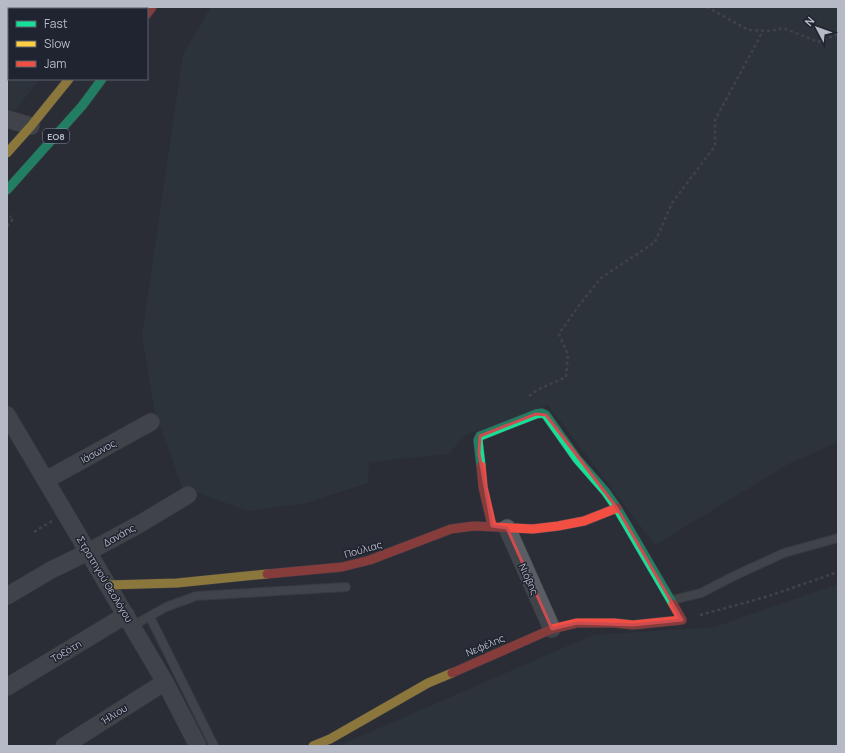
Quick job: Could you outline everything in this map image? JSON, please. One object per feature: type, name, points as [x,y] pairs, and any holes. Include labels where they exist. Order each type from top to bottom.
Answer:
[{"type":"main road","points":[[61,91],[64,80]]},
{"type":"main road","name":"ΕΟ8","points":[[7,153],[61,91],[68,80]]},
{"type":"main road","name":"ΕΟ8","points":[[7,190],[82,106],[101,80]]},
{"type":"main road","points":[[499,527],[483,487],[478,440],[480,436],[542,413],[546,415],[577,459],[605,491],[617,508],[672,600],[682,620]]},
{"type":"main road","name":"Πούλιας","points":[[108,585],[177,583],[342,567],[370,560],[451,529],[474,526],[533,528],[558,526],[584,521],[617,508]]},
{"type":"main road","name":"Νεφέλης","points":[[313,746],[337,735],[428,683],[552,629],[577,623],[614,623],[633,625],[682,620]]},
{"type":"street","points":[[7,119],[31,126]]},
{"type":"street","name":"Στρατηγού Θεολόγου","points":[[7,415],[14,442],[46,480],[165,682],[198,746]]},
{"type":"street","name":"Ιάσωνος","points":[[46,480],[151,422]]},
{"type":"street","name":"Δανάης","points":[[7,596],[51,570],[88,552],[188,495]]},
{"type":"street","name":"Νιόβης","points":[[499,527],[552,629]]},
{"type":"street","name":"Τοξότη","points":[[7,687],[129,621]]},
{"type":"street","name":"Ήλιου","points":[[64,746],[165,682]]},
{"type":"lane","points":[[672,600],[701,593],[784,553],[838,538]]},
{"type":"lane","points":[[129,621],[150,618],[166,607],[196,596],[346,588]]},
{"type":"lane","points":[[150,618],[214,746]]},
{"type":"path","points":[[707,7],[748,30],[770,31],[783,28],[818,42],[838,34]]},
{"type":"path","points":[[527,397],[537,390],[566,377],[568,355],[559,334],[600,278],[655,242],[672,203],[715,146],[715,120],[762,30]]},
{"type":"path","points":[[7,226],[13,219],[10,216]]},
{"type":"path","points":[[34,532],[65,513]]},
{"type":"path","points":[[682,620],[769,596],[838,572]]},
{"type":"highlighted area","points":[[536,414],[546,415],[617,508],[682,620],[633,625],[577,623],[552,629],[507,528],[492,526],[479,453],[480,436]]},
{"type":"shaded area","points":[[7,7],[97,7],[8,8],[8,80],[39,80],[7,120]]},
{"type":"shaded area","points":[[211,7],[838,7],[838,442],[790,463],[655,545],[548,405],[466,435],[448,454],[369,462],[368,483],[306,503],[248,511],[182,487],[154,408],[142,336],[183,54]]},
{"type":"shaded area","points":[[838,584],[838,746],[338,746],[593,635],[715,627]]},
{"type":"traffic: fast","points":[[7,190],[82,106],[101,80]]},
{"type":"traffic: fast","points":[[481,466],[478,440],[480,436],[536,414],[542,413],[546,415],[577,459],[605,491],[617,508],[673,604]]},
{"type":"traffic: slow","points":[[7,153],[68,80]]},
{"type":"traffic: slow","points":[[108,585],[177,583],[267,574]]},
{"type":"traffic: slow","points":[[313,746],[330,739],[428,683],[452,673]]},
{"type":"traffic: jam","points":[[148,13],[152,7]]},
{"type":"traffic: jam","points":[[481,466],[483,487],[492,526]]},
{"type":"traffic: jam","points":[[267,574],[342,567],[370,560],[451,529],[474,526],[533,529],[558,526],[584,521],[617,508]]},
{"type":"traffic: jam","points":[[452,673],[552,629],[577,623],[614,623],[633,625],[682,620],[673,604]]}]
